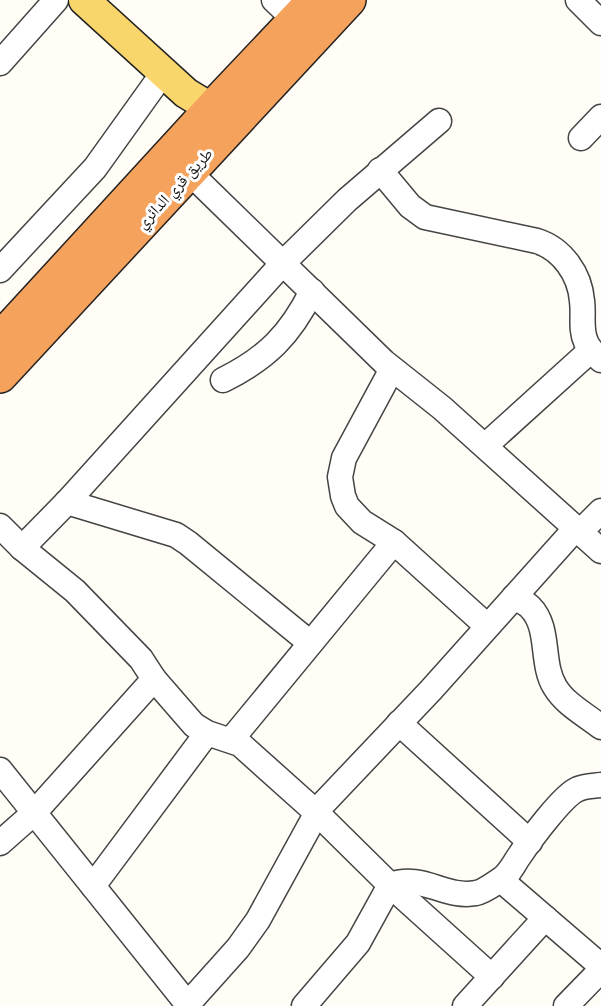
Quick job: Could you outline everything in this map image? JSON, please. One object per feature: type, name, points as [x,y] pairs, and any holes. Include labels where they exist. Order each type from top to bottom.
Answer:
[{"type":"highway","name":"طريق قري الدائري","points":[[0,339],[222,116],[349,0]]},
{"type":"highway","name":"طريق قري الدائري","points":[[0,376],[189,172],[222,116],[294,7]]},
{"type":"main road","points":[[84,0],[186,93],[222,116]]},
{"type":"street","points":[[0,63],[56,0]]},
{"type":"street","points":[[578,0],[601,22]]},
{"type":"street","points":[[0,270],[94,168],[163,73]]},
{"type":"street","points":[[581,138],[601,117]]},
{"type":"street","points":[[22,548],[67,502],[283,263],[380,170],[439,121]]},
{"type":"street","points":[[380,170],[410,206],[425,217],[548,244],[567,261],[580,287],[583,302],[583,332],[595,355],[485,446]]},
{"type":"street","points":[[189,172],[392,369],[442,408],[601,551]]},
{"type":"street","points":[[223,380],[246,369],[285,336],[300,315],[312,291]]},
{"type":"street","points":[[392,369],[344,458],[340,477],[343,496],[362,522],[394,542],[488,626]]},
{"type":"street","points":[[67,502],[176,535],[309,642]]},
{"type":"street","points":[[0,770],[188,1005],[238,948],[258,920],[317,813],[332,793],[514,597],[578,530],[601,511]]},
{"type":"street","points":[[0,526],[22,548],[75,591],[141,659],[154,679],[194,725],[207,733],[240,744],[317,813],[390,885],[492,976]]},
{"type":"street","points":[[231,740],[309,642],[394,542]]},
{"type":"street","points":[[514,597],[530,607],[539,622],[544,639],[548,672],[555,687],[563,697],[601,727]]},
{"type":"street","points":[[0,843],[34,813],[154,679]]},
{"type":"street","points":[[399,723],[530,842]]},
{"type":"street","points":[[93,886],[207,733]]},
{"type":"street","points":[[304,1006],[358,943],[390,885],[400,881],[416,880],[453,892],[476,893],[501,880],[567,797],[578,789],[601,785]]},
{"type":"street","points":[[501,880],[601,968],[566,1006]]},
{"type":"street","points":[[465,1006],[545,918]]}]
